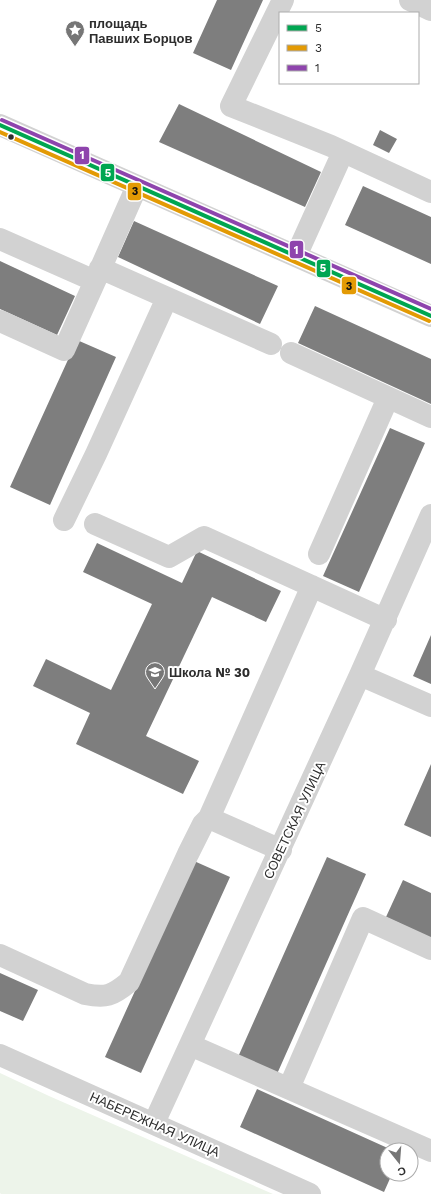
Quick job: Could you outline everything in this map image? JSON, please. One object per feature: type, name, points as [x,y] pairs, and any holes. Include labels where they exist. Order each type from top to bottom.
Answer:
[{"type":"street","points":[[283,0],[231,106],[343,152],[431,192]]},
{"type":"street","points":[[410,0],[431,10]]},
{"type":"street","points":[[0,125],[431,316]]},
{"type":"street","points":[[296,256],[343,152]]},
{"type":"street","points":[[0,321],[64,350],[137,186]]},
{"type":"street","points":[[0,239],[98,275],[167,298],[271,344]]},
{"type":"street","points":[[64,520],[96,454],[167,298]]},
{"type":"street","points":[[291,353],[431,417]]},
{"type":"street","points":[[319,554],[388,398]]},
{"type":"street","name":"СОВЕТСКАЯ УЛИЦА","points":[[154,1123],[386,620],[431,515]]},
{"type":"street","points":[[95,524],[169,557],[204,537],[386,620]]},
{"type":"street","points":[[0,955],[85,994],[99,996],[110,995],[120,990],[129,982],[188,854],[203,824],[209,818],[312,586]]},
{"type":"street","points":[[360,675],[431,706]]},
{"type":"street","points":[[209,818],[280,850]]},
{"type":"street","points":[[289,1088],[363,918],[431,949]]},
{"type":"street","points":[[190,1045],[431,1152]]},
{"type":"street","name":"НАБЕРЕЖНАЯ УЛИЦА","points":[[0,1055],[310,1194]]},
{"type":"shaded area","points":[[0,1073],[49,1096],[273,1194],[1,1194]]},
{"type":"building","points":[[217,0],[263,0],[231,70],[193,53]]},
{"type":"building","points":[[179,104],[321,172],[305,207],[159,142]]},
{"type":"building","points":[[380,130],[397,139],[389,153],[373,145]]},
{"type":"building","points":[[363,186],[431,217],[431,264],[345,225]]},
{"type":"building","points":[[134,221],[278,286],[260,324],[118,257]]},
{"type":"building","points":[[0,261],[75,296],[57,335],[0,309]]},
{"type":"building","points":[[315,306],[431,359],[431,404],[298,343]]},
{"type":"building","points":[[77,340],[116,357],[50,505],[10,487]]},
{"type":"building","points":[[390,428],[425,443],[359,592],[323,576]]},
{"type":"building","points":[[97,543],[182,583],[197,551],[281,591],[266,622],[212,597],[146,736],[199,761],[183,794],[76,744],[90,713],[33,686],[46,659],[111,690],[152,604],[83,572]]},
{"type":"building","points":[[431,635],[431,684],[413,676]]},
{"type":"building","points":[[431,764],[431,837],[404,825]]},
{"type":"building","points":[[327,857],[366,874],[277,1074],[238,1057]]},
{"type":"building","points":[[194,861],[230,877],[141,1073],[105,1057]]},
{"type":"building","points":[[403,880],[431,893],[431,938],[386,917]]},
{"type":"building","points":[[0,973],[38,990],[23,1021],[0,1011]]},
{"type":"building","points":[[257,1089],[379,1144],[379,1182],[388,1182],[384,1192],[240,1127]]},
{"type":"transit line","name":"1","points":[[2,120],[431,309]]},
{"type":"transit line","name":"5","points":[[0,125],[431,316]]},
{"type":"transit line","name":"3","points":[[0,132],[429,321]]},
{"type":"place","name":"площадь Павших Борцов","points":[[75,47]]},
{"type":"place","name":"Школа № 30","points":[[155,689]]}]
